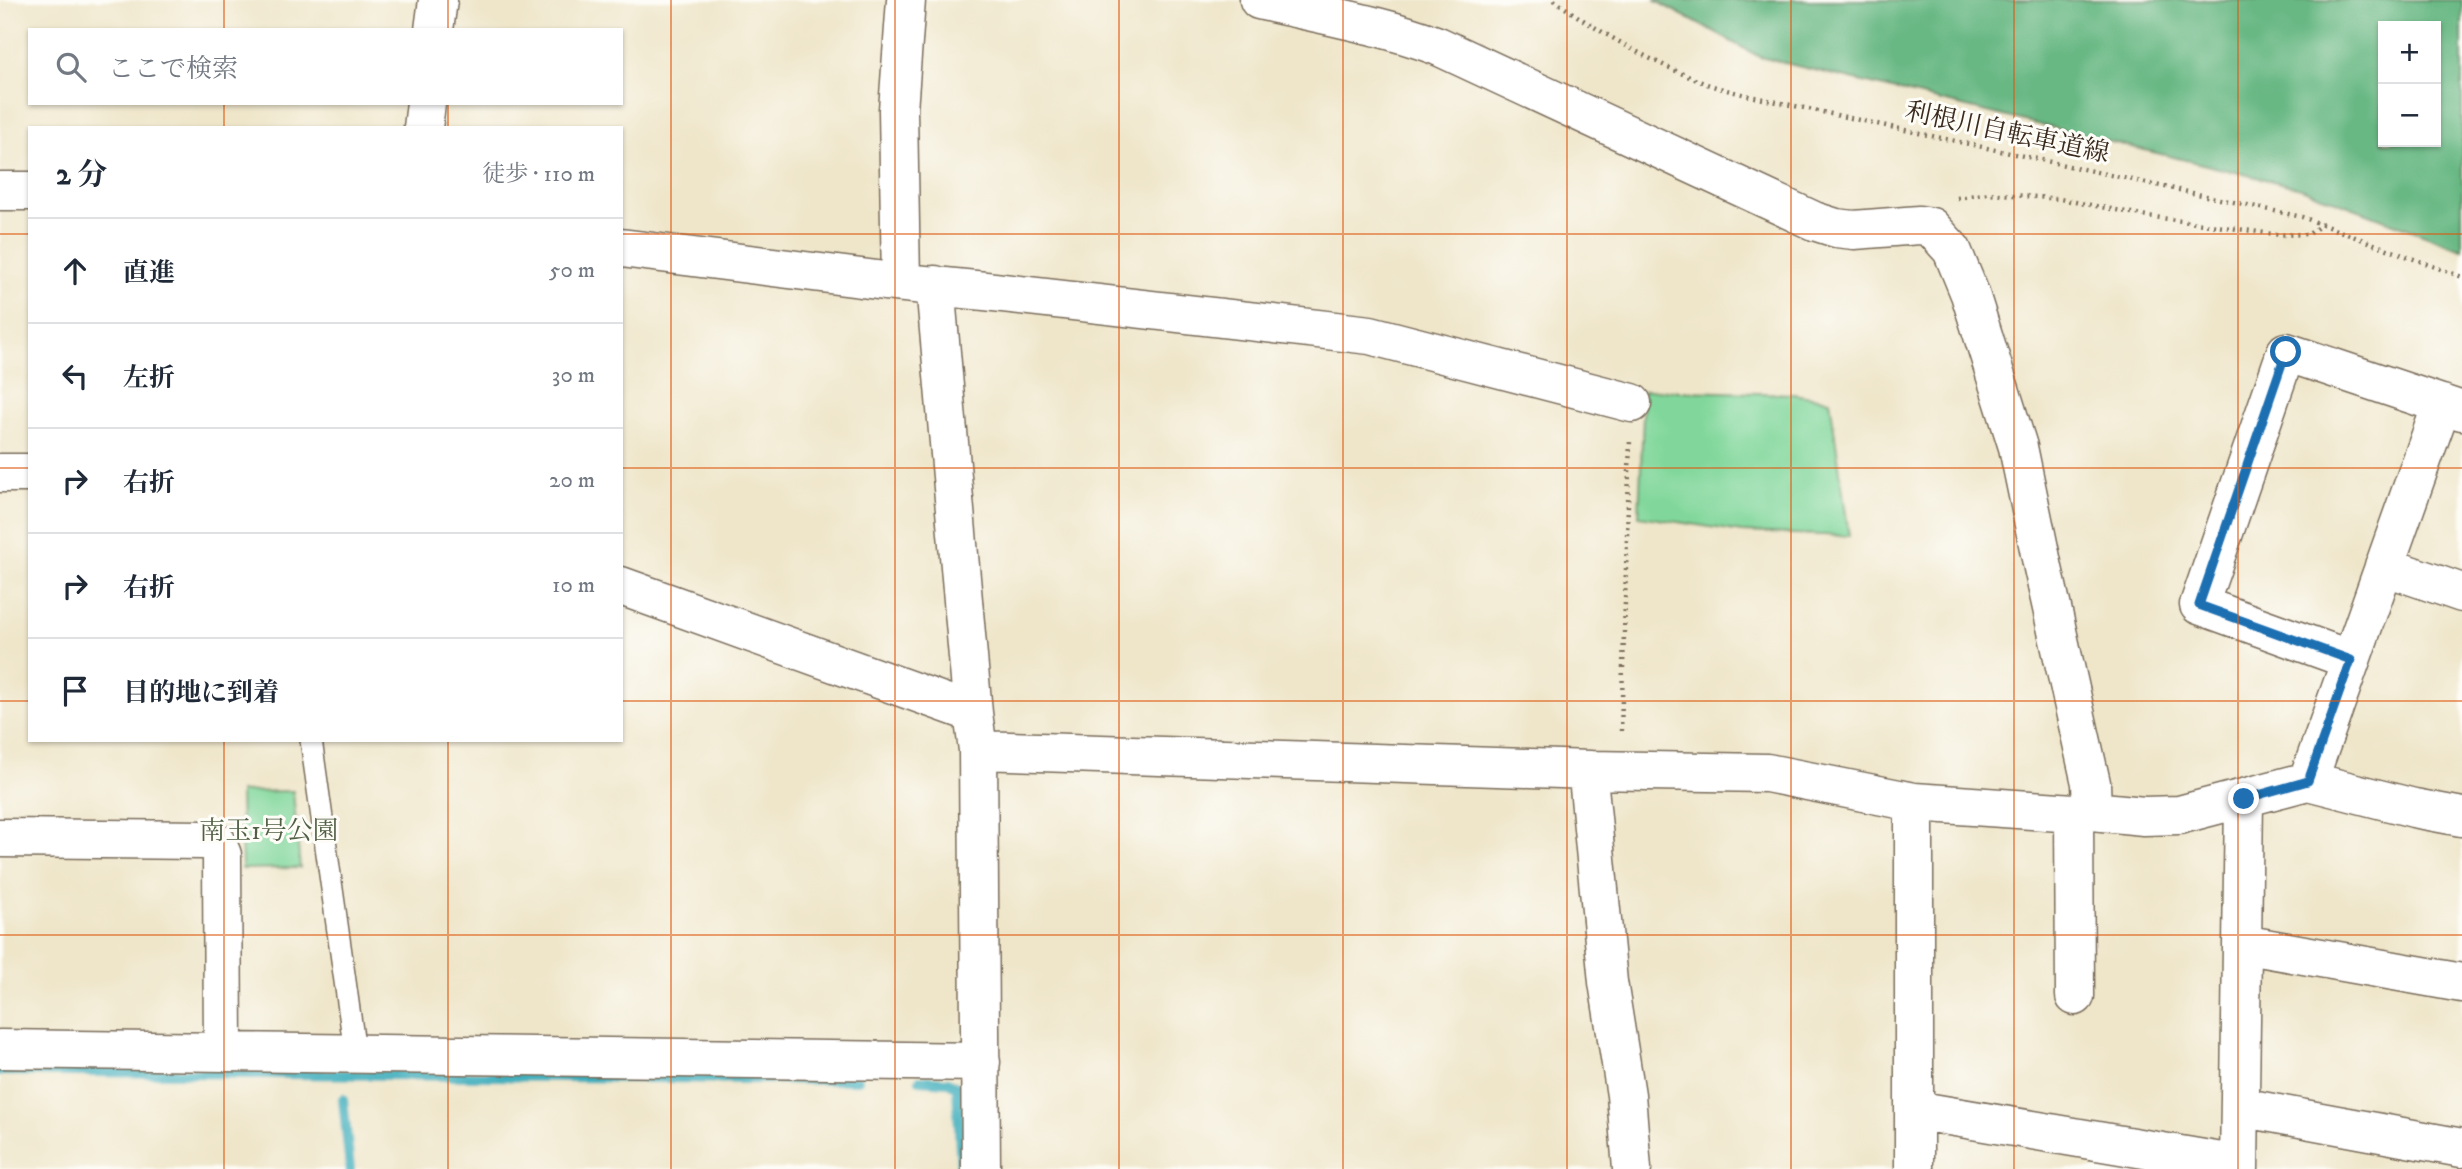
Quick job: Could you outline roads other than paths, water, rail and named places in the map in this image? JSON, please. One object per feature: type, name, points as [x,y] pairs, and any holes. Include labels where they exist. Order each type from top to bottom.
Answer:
[{"type":"street","points":[[435,28],[438,0]]},
{"type":"street","points":[[906,0],[898,110],[975,731],[981,1169]]},
{"type":"street","points":[[1259,0],[1360,21],[1402,32],[1438,46],[1814,221],[1854,230],[1919,225],[1931,227],[1939,234],[1952,250],[1970,294],[2018,447],[2091,783],[2083,812],[2075,996]]},
{"type":"street","points":[[423,126],[426,105]]},
{"type":"street","points":[[0,191],[28,191]]},
{"type":"street","points":[[623,248],[1370,335],[1632,404]]},
{"type":"street","points":[[2308,781],[2351,660],[2384,566],[2452,408],[2286,352],[2199,605],[2351,660]]},
{"type":"street","points":[[0,473],[28,473]]},
{"type":"street","points":[[2384,566],[2462,593]]},
{"type":"street","points":[[623,587],[975,731],[1605,771],[1767,774],[1914,802],[2144,816],[2179,815],[2308,781],[2414,808],[2462,817]]},
{"type":"street","points":[[1605,771],[1589,787],[1608,982],[1626,1095],[1632,1169]]},
{"type":"street","points":[[1914,1110],[2239,1167],[2244,799]]},
{"type":"street","points":[[1914,802],[1914,1169]]},
{"type":"street","points":[[0,838],[204,840],[217,843],[222,855],[223,1052]]},
{"type":"street","points":[[2242,944],[2462,983]]},
{"type":"street","points":[[0,1049],[981,1062]]},
{"type":"street","points":[[2240,1107],[2462,1148]]},
{"type":"lane","points":[[311,742],[355,1052]]},
{"type":"waterway","points":[[0,1071],[858,1080]]},
{"type":"waterway","points":[[920,1080],[948,1082],[957,1087],[961,1169]]},
{"type":"waterway","points":[[343,1099],[350,1169]]},
{"type":"park label","name":"南玉1号公園","points":[[269,831]]}]
